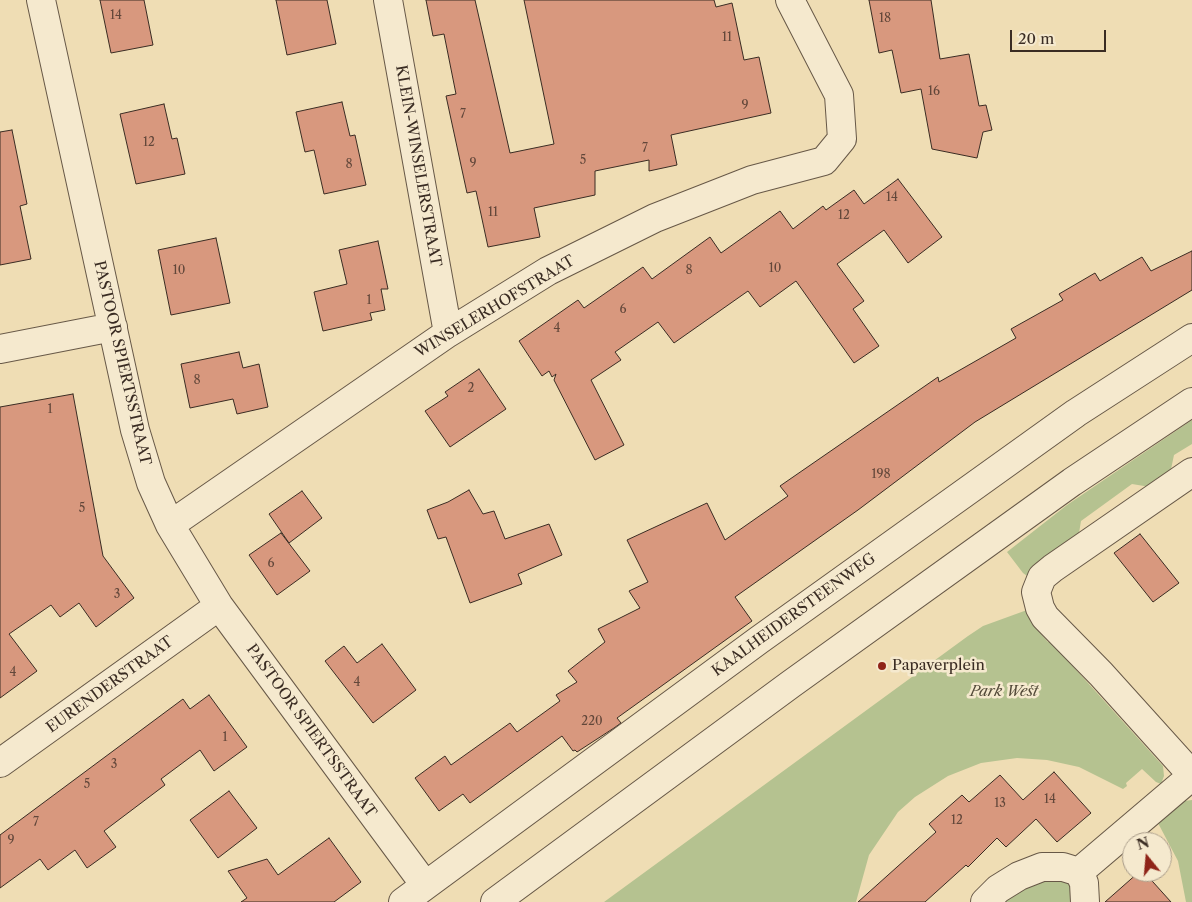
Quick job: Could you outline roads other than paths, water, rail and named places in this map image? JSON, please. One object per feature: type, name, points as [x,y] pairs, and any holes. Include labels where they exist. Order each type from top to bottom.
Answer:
[{"type":"street","name":"PASTOOR SPIERTSSTRAAT","points":[[41,0],[138,439],[150,483],[170,525],[219,606],[425,886]]},
{"type":"street","name":"KLEIN-WINSELERSTRAAT","points":[[388,0],[448,333]]},
{"type":"street","name":"WINSELERHOFSTRAAT","points":[[170,525],[448,333],[548,271],[655,218],[752,180],[824,161],[842,139],[839,95],[790,0]]},
{"type":"street","points":[[0,349],[113,327]]},
{"type":"street","name":"KAALHEIDERSTEENWEG","points":[[403,902],[759,640],[1011,459],[1076,413],[1192,338]]},
{"type":"street","points":[[495,902],[791,684],[1072,482],[1192,402]]},
{"type":"street","points":[[1079,872],[1192,775],[1101,674],[1045,617],[1040,608],[1036,592],[1039,581],[1047,573],[1192,472]]},
{"type":"street","name":"EURENDERSTRAAT","points":[[0,763],[219,606]]},
{"type":"street","points":[[985,902],[1006,884],[1037,869],[1063,867],[1079,872],[1084,883],[1085,902]]},
{"type":"place","name":"Papaverplein","points":[[882,666]]},
{"type":"park label","name":"Park West","points":[[1004,692]]}]
